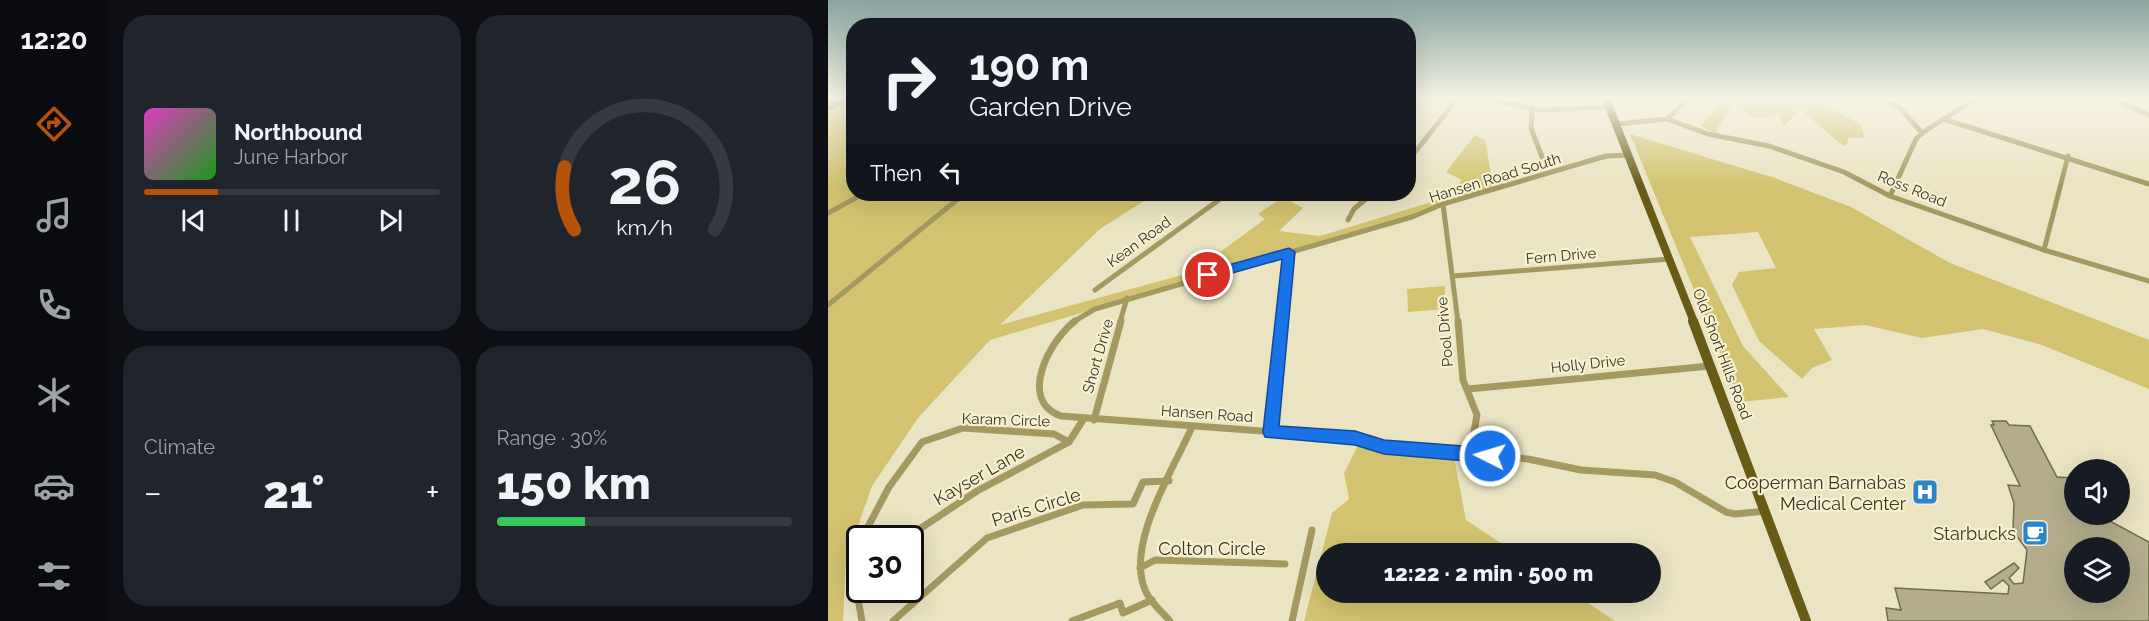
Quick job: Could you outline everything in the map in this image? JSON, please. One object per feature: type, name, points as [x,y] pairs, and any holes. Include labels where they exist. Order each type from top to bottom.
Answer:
[{"type":"main road","name":"Old Short Hills Road","points":[[1619,128],[1806,621]]},
{"type":"street","points":[[1416,151],[1434,128]]},
{"type":"street","points":[[1533,128],[1544,162]]},
{"type":"street","name":"Ross Road","points":[[1692,128],[1708,134],[1769,146],[1844,172],[1890,196],[2044,250],[2149,281]]},
{"type":"street","points":[[1918,128],[1922,133]]},
{"type":"street","points":[[1890,196],[1922,133],[1930,128]]},
{"type":"street","points":[[1973,128],[2068,156],[2149,184]]},
{"type":"street","name":"Hansen Road South","points":[[1127,298],[1412,217],[1443,204],[1606,156],[1629,155]]},
{"type":"street","points":[[2044,250],[2068,156]]},
{"type":"street","points":[[828,213],[850,201]]},
{"type":"street","points":[[828,305],[955,201]]},
{"type":"street","name":"Kean Road","points":[[1095,290],[1217,201]]},
{"type":"street","points":[[1348,220],[1363,201]]},
{"type":"street","name":"Pool Drive","points":[[1443,204],[1454,276],[1462,370],[1477,415],[1470,454]]},
{"type":"street","points":[[1271,432],[1289,252]]},
{"type":"street","name":"Fern Drive","points":[[1454,276],[1670,259]]},
{"type":"street","name":"Hansen Road","points":[[1127,298],[1095,309],[1074,321],[1056,338],[1044,358],[1039,393],[1041,403],[1047,410],[1059,416],[1083,420],[1355,438],[1384,447],[1528,459],[1581,470],[1655,475],[1675,482],[1726,512],[1735,514],[1766,511]]},
{"type":"street","name":"Short Drive","points":[[1094,420],[1127,298]]},
{"type":"street","name":"Holly Drive","points":[[1468,389],[1710,366]]},
{"type":"street","name":"Karam Circle","points":[[869,525],[889,487],[922,441],[963,428],[1054,434],[1069,442],[1083,420]]},
{"type":"street","points":[[1170,621],[1145,592],[1140,568],[1144,536],[1192,427]]},
{"type":"street","name":"Kayser Lane","points":[[924,526],[977,491],[1069,442]]},
{"type":"street","name":"Paris Circle","points":[[893,621],[987,538],[1083,505],[1133,504],[1143,482],[1169,481]]},
{"type":"street","points":[[1292,621],[1312,530]]},
{"type":"street","name":"Colton Circle","points":[[1140,568],[1155,560],[1286,564]]},
{"type":"street","points":[[1072,621],[1120,603],[1123,614],[1152,600]]},
{"type":"street","points":[[860,603],[862,621]]},
{"type":"shaded area","points":[[828,128],[846,128],[846,201],[1144,201],[1100,229],[1000,325],[1193,272],[1265,219],[1258,214],[1277,201],[1290,201],[1303,208],[1279,231],[1320,236],[1448,197],[1462,180],[1446,172],[1475,135],[1485,140],[1491,173],[1506,187],[990,340],[918,418],[872,486],[858,525],[846,525],[843,621],[828,621]]},
{"type":"shaded area","points":[[1704,128],[1718,128],[1715,133]]},
{"type":"shaded area","points":[[1822,128],[1862,128],[1865,138],[1849,138],[1846,146]]},
{"type":"shaded area","points":[[1630,134],[1775,178],[1851,207],[1950,263],[2149,340],[2149,389],[2042,345],[1983,329],[1922,338],[1865,325],[1814,329],[1832,360],[1812,368],[1802,379],[1759,341],[1732,285],[1739,272],[1776,268],[1758,232],[1690,237],[1743,346],[1789,397],[1740,402]]},
{"type":"shaded area","points":[[1445,286],[1445,309],[1408,312],[1407,289]]},
{"type":"shaded area","points":[[1361,439],[1453,452],[1466,520],[1501,543],[1324,543],[1332,513],[1349,499],[1344,473]]},
{"type":"shaded area","points":[[1316,575],[1316,603],[1588,603],[1615,621],[1304,621]]},
{"type":"building","points":[[1992,421],[2006,421],[2009,425],[2030,426],[2057,477],[2064,477],[2064,525],[2117,525],[2149,542],[2149,621],[1888,621],[1886,608],[1901,610],[1895,588],[2008,594],[2009,586],[2003,580],[1991,589],[1985,582],[2014,563],[2019,568],[2009,578],[2014,584],[2023,583],[2027,550],[2013,531],[2014,503],[2008,485],[2020,486],[1991,425],[1994,425]]},
{"type":"place","name":"Cooperman Barnabas Medical Center","points":[[1925,492]]},
{"type":"place","name":"Starbucks","points":[[2035,533]]},
{"type":"route","points":[[1208,275],[1289,252],[1271,432],[1355,438],[1384,447],[1490,456]]}]
